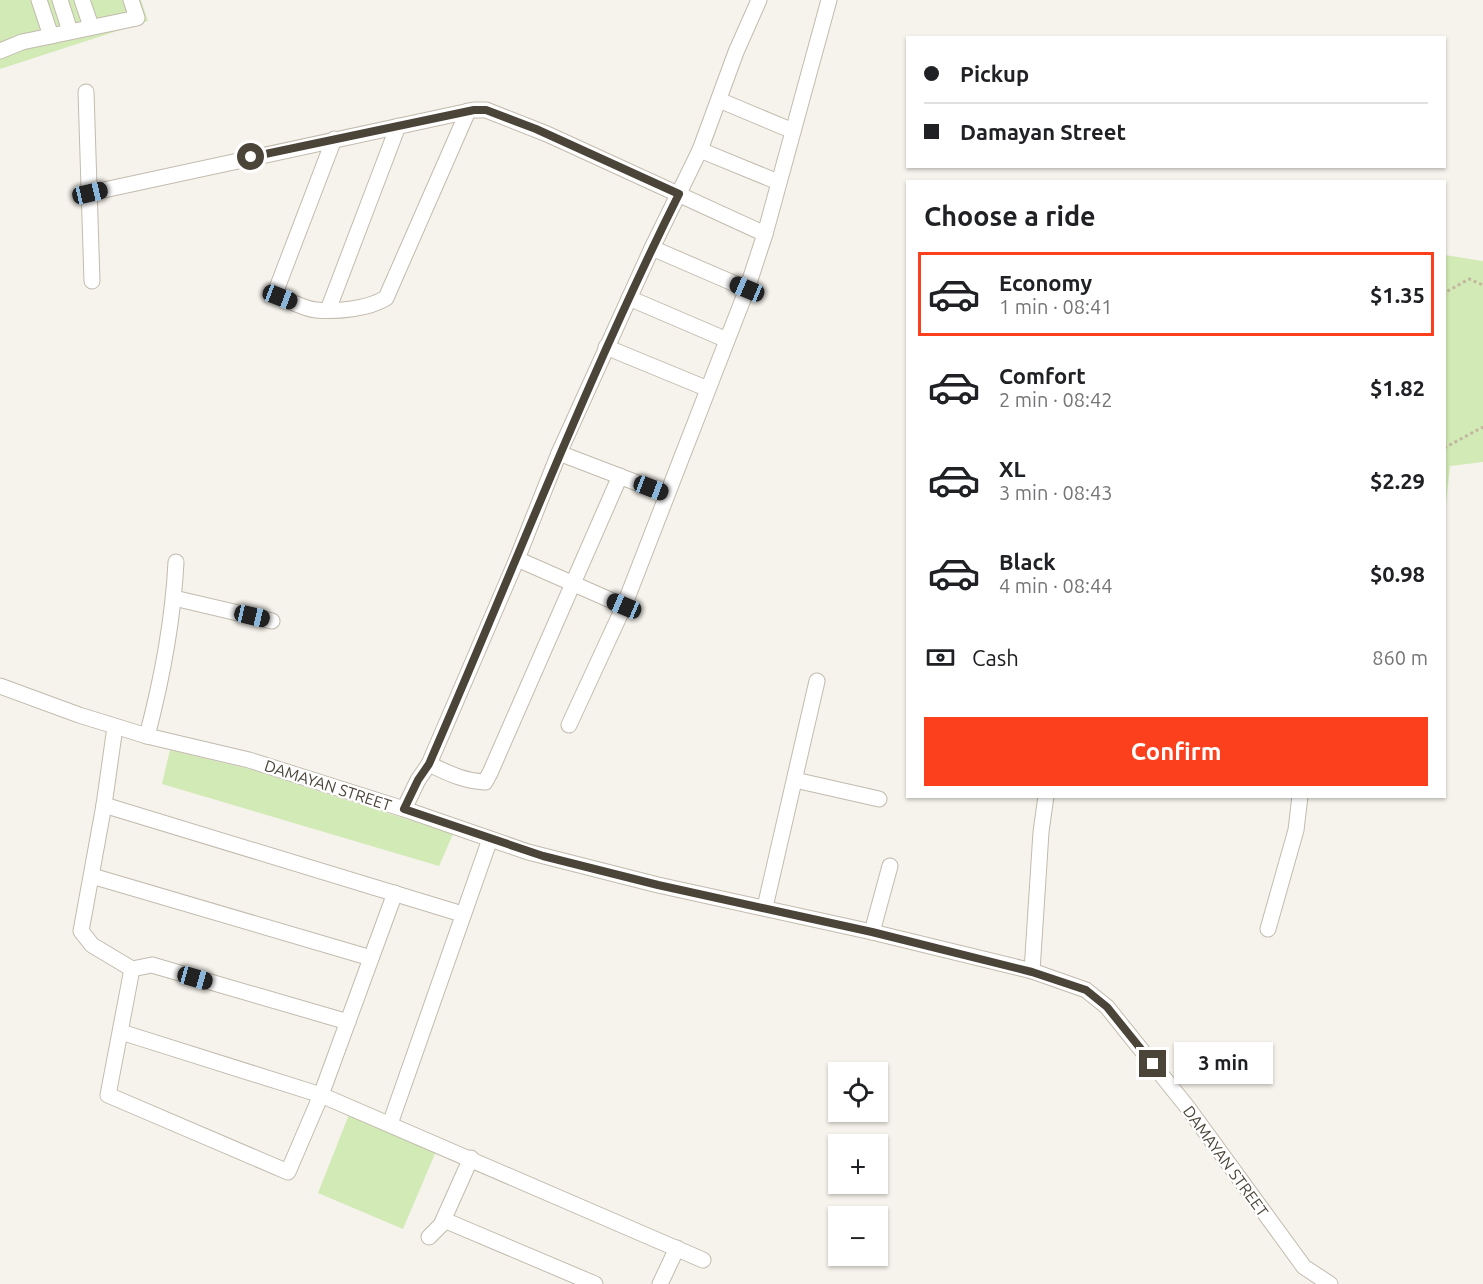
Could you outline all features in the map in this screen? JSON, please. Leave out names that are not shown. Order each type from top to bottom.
[{"type":"street","points":[[39,0],[51,36]]},
{"type":"street","points":[[60,0],[70,31]]},
{"type":"street","points":[[82,0],[91,26]]},
{"type":"street","points":[[0,51],[22,42],[137,18],[131,0]]},
{"type":"street","points":[[404,809],[418,780],[429,764],[517,559],[559,453],[606,347],[700,150],[736,52],[759,0]]},
{"type":"street","points":[[569,725],[624,606],[747,289],[765,234],[829,0]]},
{"type":"street","points":[[86,92],[92,281]]},
{"type":"street","points":[[719,100],[793,131]]},
{"type":"street","points":[[90,193],[334,139],[468,111],[486,110],[536,129],[765,234]]},
{"type":"street","points":[[334,139],[277,288],[280,297],[314,310],[378,303],[386,298],[468,111]]},
{"type":"street","points":[[328,310],[398,126]]},
{"type":"street","points":[[700,150],[778,182]]},
{"type":"street","points":[[652,248],[747,289]]},
{"type":"street","points":[[629,298],[727,340]]},
{"type":"street","points":[[606,347],[708,389]]},
{"type":"street","points":[[559,453],[666,494]]},
{"type":"street","points":[[429,764],[462,780],[485,782],[620,476]]},
{"type":"street","points":[[517,559],[624,606]]},
{"type":"street","points":[[147,736],[162,679],[174,598],[176,562]]},
{"type":"street","points":[[174,598],[272,621]]},
{"type":"street","points":[[765,907],[817,681]]},
{"type":"street","name":"DAMAYAN STREET","points":[[0,686],[115,727],[249,760],[404,809],[528,852],[658,885],[872,932],[1032,972],[1086,990],[1107,1007],[1188,1108],[1304,1267],[1330,1284]]},
{"type":"street","points":[[115,727],[104,805],[81,931],[92,945],[132,969],[152,965],[348,1022]]},
{"type":"street","points":[[795,780],[879,799]]},
{"type":"street","points":[[1032,972],[1041,832],[1046,798]]},
{"type":"street","points":[[1268,929],[1296,830],[1300,798]]},
{"type":"street","points":[[104,805],[462,914]]},
{"type":"street","points":[[390,1124],[490,839]]},
{"type":"street","points":[[872,932],[890,866]]},
{"type":"street","points":[[92,876],[371,958]]},
{"type":"street","points":[[132,969],[108,1095],[288,1172],[321,1095],[394,893]]},
{"type":"street","points":[[121,1032],[321,1095],[703,1260]]},
{"type":"street","points":[[429,1237],[444,1220],[471,1158]]},
{"type":"street","points":[[444,1220],[595,1284]]},
{"type":"street","points":[[660,1284],[677,1248]]},
{"type":"path","points":[[1446,292],[1469,279],[1483,285]]},
{"type":"path","points":[[1446,447],[1483,427]]},
{"type":"green space","points":[[0,0],[141,0],[148,21],[0,69]]},
{"type":"green space","points":[[1446,255],[1483,261],[1483,462],[1450,466],[1446,504]]},
{"type":"green space","points":[[170,750],[249,769],[453,834],[439,866],[162,784]]},
{"type":"green space","points":[[350,1112],[437,1149],[403,1229],[318,1193]]},
{"type":"route","points":[[251,157],[474,110],[486,110],[547,134],[679,194],[606,347],[559,453],[517,559],[429,764],[418,780],[404,809],[543,856],[658,885],[872,932],[1032,972],[1086,990],[1107,1007],[1153,1064]]}]
